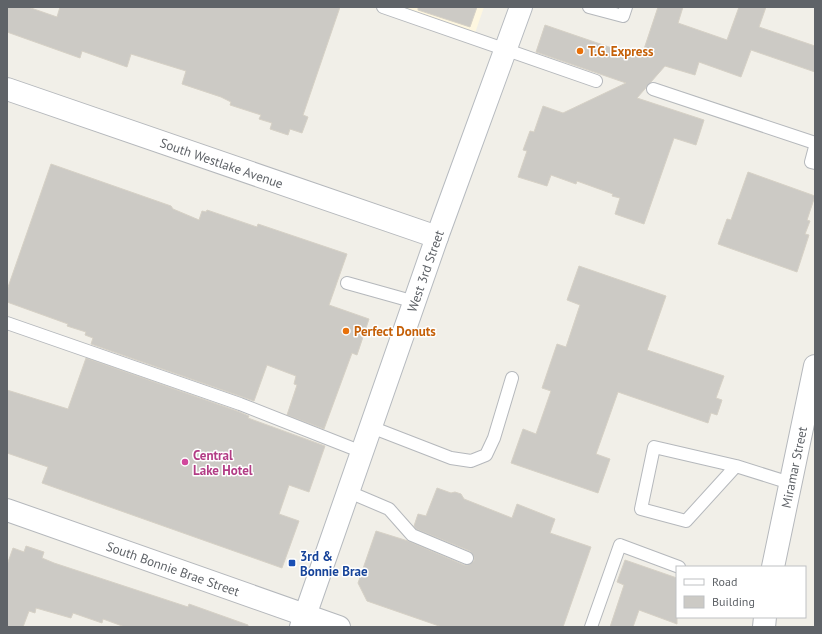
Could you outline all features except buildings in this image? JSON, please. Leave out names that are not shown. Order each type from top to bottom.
[{"type":"street","name":"West 3rd Street","points":[[303,621],[437,236],[521,7]]},
{"type":"street","name":"South Westlake Avenue","points":[[7,89],[437,236]]},
{"type":"street","name":"Miramar Street","points":[[773,566],[790,482],[806,453],[815,366]]},
{"type":"street","name":"South Bonnie Brae Street","points":[[7,510],[303,621],[339,627]]},
{"type":"lane","points":[[383,7],[596,81]]},
{"type":"lane","points":[[589,7],[623,16],[626,7]]},
{"type":"lane","points":[[652,89],[815,143]]},
{"type":"lane","points":[[815,146],[811,162],[815,164]]},
{"type":"lane","points":[[346,283],[415,302]]},
{"type":"lane","points":[[7,323],[240,404],[362,452]]},
{"type":"lane","points":[[371,428],[451,458],[471,461],[486,455],[494,438],[512,378]]},
{"type":"lane","points":[[736,466],[686,521],[640,509],[654,447],[736,466],[790,482]]},
{"type":"lane","points":[[348,492],[389,509],[412,535],[467,558]]},
{"type":"lane","points":[[591,627],[620,545],[676,566]]},
{"type":"shaded area","points":[[391,7],[484,7],[474,36]]},
{"type":"place","name":"T.G. Express","points":[[580,51]]},
{"type":"place","name":"Perfect Donuts","points":[[346,331]]},
{"type":"place","name":"Central Lake Hotel","points":[[185,462]]},
{"type":"place","name":"3rd & Bonnie Brae","points":[[292,563]]}]
